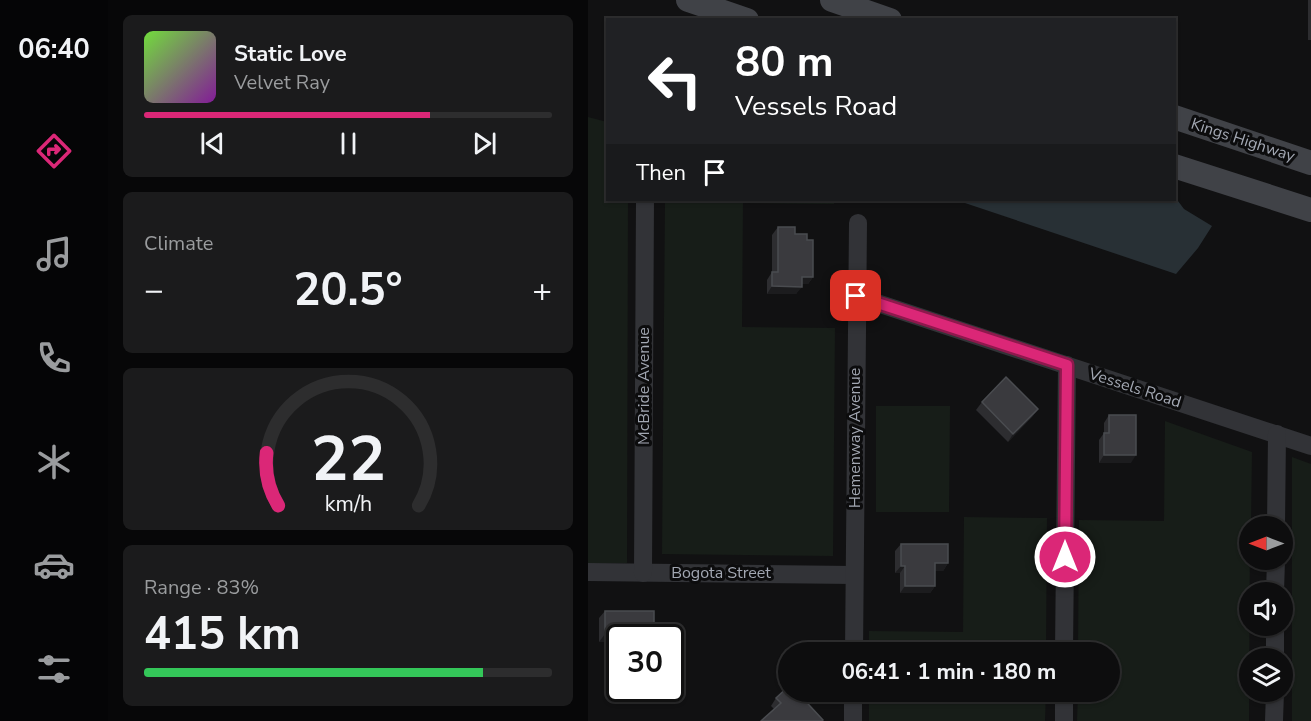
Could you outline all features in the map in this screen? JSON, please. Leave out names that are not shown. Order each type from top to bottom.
[{"type":"main road","points":[[688,0],[741,18]]},
{"type":"main road","points":[[832,0],[884,18]]},
{"type":"main road","name":"Kings Highway","points":[[1176,118],[1311,163]]},
{"type":"main road","points":[[1176,167],[1311,210]]},
{"type":"street","name":"McBride Avenue","points":[[643,573],[645,201]]},
{"type":"street","name":"Hemenway Avenue","points":[[854,642],[858,223]]},
{"type":"street","name":"Vessels Road","points":[[856,296],[1311,446]]},
{"type":"street","points":[[1064,642],[1067,365]]},
{"type":"street","points":[[1276,516],[1277,434]]},
{"type":"street","name":"Bogota Street","points":[[588,572],[854,575]]},
{"type":"street","points":[[853,702],[853,721]]},
{"type":"street","points":[[1064,702],[1064,721]]},
{"type":"street","points":[[1274,721],[1275,702]]},
{"type":"shaded area","points":[[588,117],[606,122],[606,201],[628,201],[627,563],[588,563]]},
{"type":"shaded area","points":[[1176,198],[1184,209],[1212,226],[1198,248],[1176,274],[959,201],[1176,201]]},
{"type":"shaded area","points":[[665,201],[834,201],[834,204],[743,203],[742,327],[835,328],[833,556],[662,554]]},
{"type":"shaded area","points":[[876,406],[950,406],[949,512],[876,512]]},
{"type":"shaded area","points":[[1165,421],[1252,452],[1251,516],[1239,516],[1239,570],[1250,570],[1250,582],[1239,582],[1239,636],[1249,636],[1249,648],[1239,648],[1239,702],[1249,702],[1249,721],[1077,721],[1078,702],[1120,702],[1120,642],[1078,642],[1079,520],[1164,521]]},
{"type":"shaded area","points":[[1292,457],[1311,464],[1311,721],[1292,721]]},
{"type":"shaded area","points":[[964,517],[1047,518],[1046,642],[869,642],[869,631],[963,632]]},
{"type":"shaded area","points":[[869,702],[1046,702],[1045,721],[869,721]]},
{"type":"building","points":[[778,227],[795,227],[795,234],[807,234],[807,240],[813,240],[813,277],[802,277],[802,287],[772,286],[772,272],[778,272]]},
{"type":"building","points":[[1006,377],[1038,409],[1013,434],[982,402]]},
{"type":"building","points":[[1109,415],[1136,415],[1136,455],[1104,455],[1104,433],[1109,433]]},
{"type":"building","points":[[901,544],[948,544],[948,563],[935,563],[935,586],[905,586],[905,566],[901,566]]},
{"type":"building","points":[[605,611],[654,611],[654,623],[668,623],[606,624],[605,634]]},
{"type":"building","points":[[806,702],[823,720],[761,721],[781,703]]},
{"type":"route","points":[[856,296],[1067,365],[1065,557]]}]
